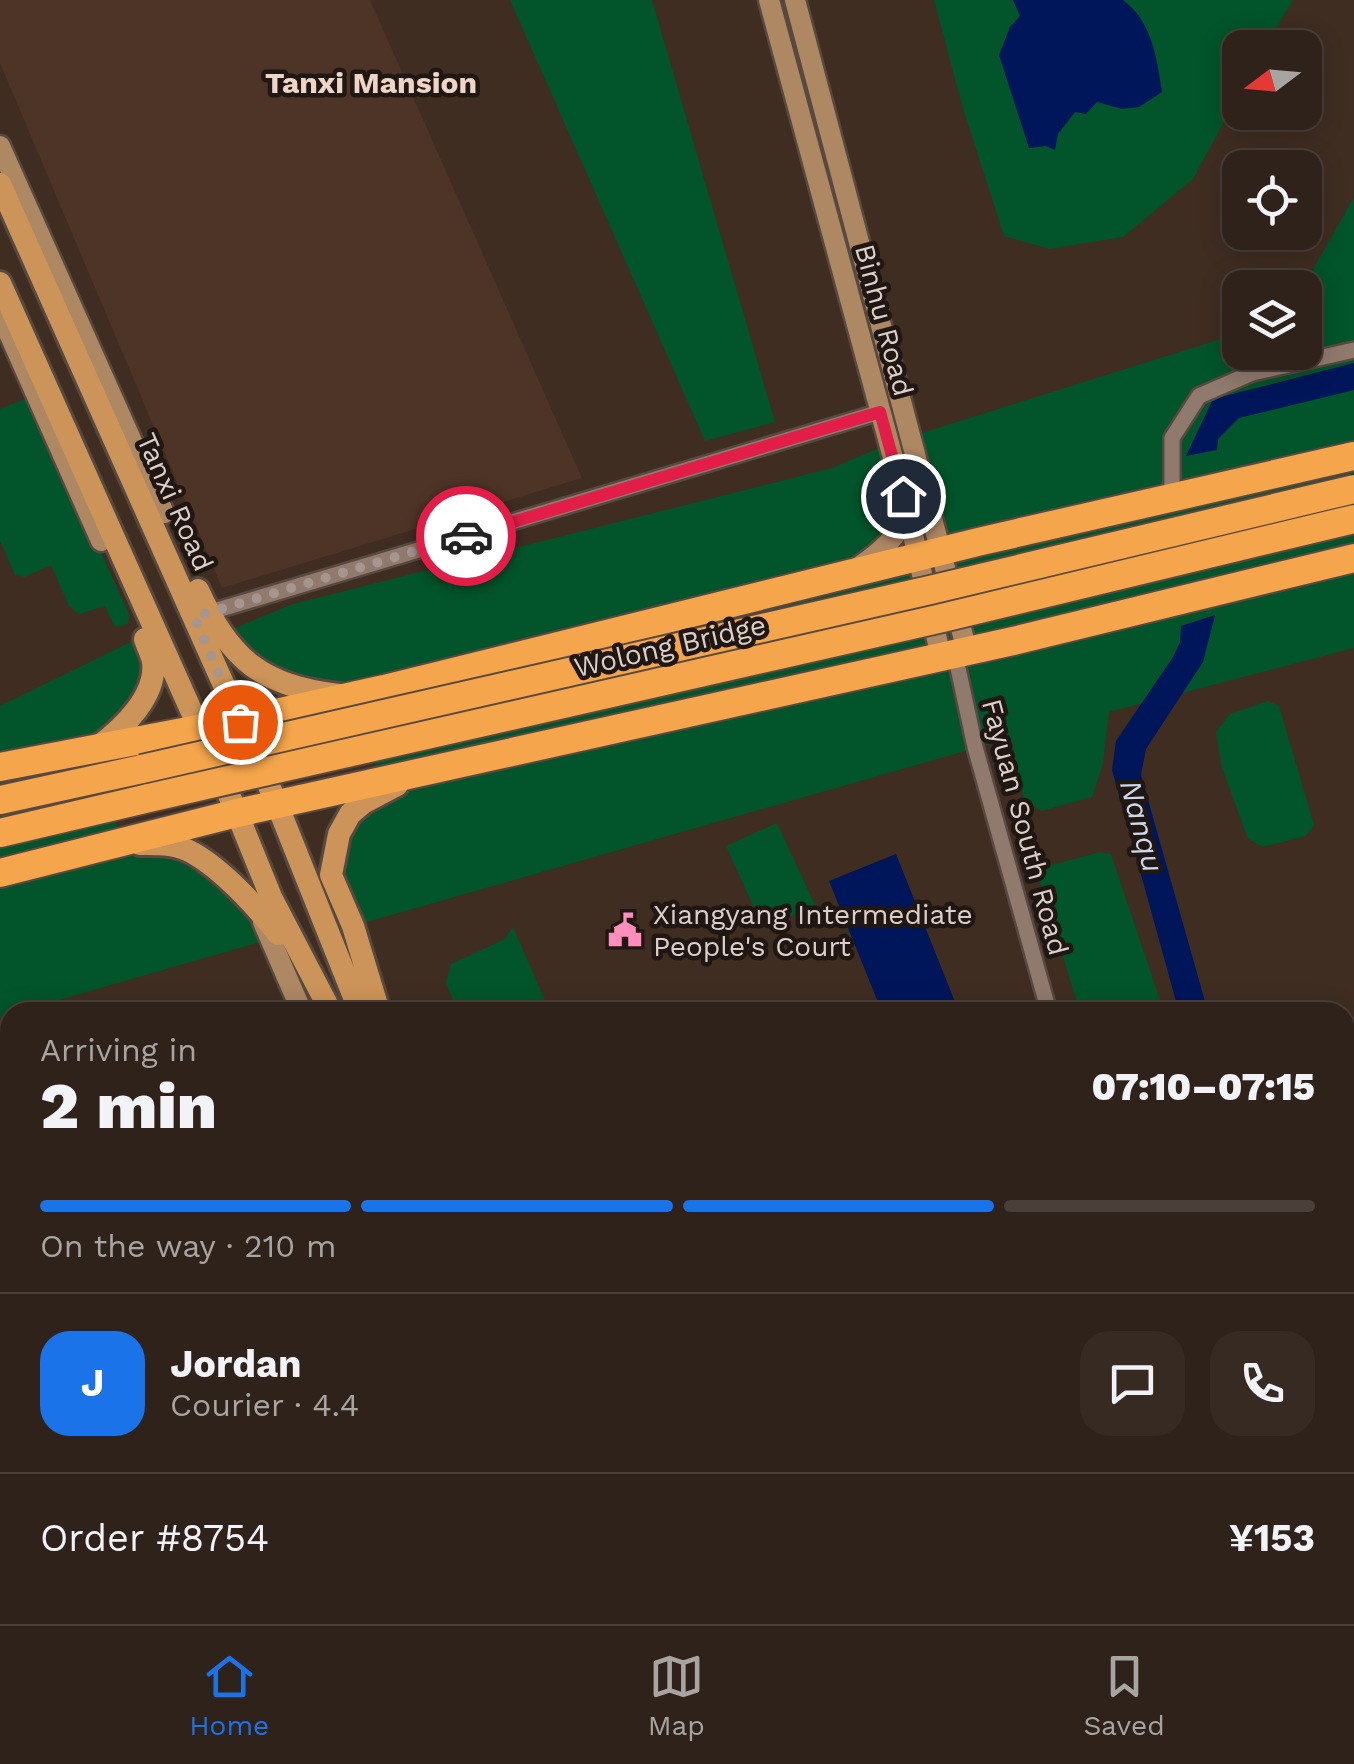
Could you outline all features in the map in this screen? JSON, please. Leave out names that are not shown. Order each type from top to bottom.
[{"type":"highway","points":[[0,767],[240,722],[1000,537],[1354,456]]},
{"type":"highway","name":"Wolong Bridge","points":[[0,800],[1354,489]]},
{"type":"highway","name":"Wolong Bridge","points":[[0,833],[938,619],[1354,519]]},
{"type":"highway","points":[[0,873],[237,813],[954,654],[1354,558]]},
{"type":"main road","name":"Tanxi Road","points":[[0,184],[135,486],[201,615],[240,722],[356,1002]]},
{"type":"main road","points":[[0,283],[237,813],[270,897],[325,1002]]},
{"type":"main road","points":[[135,486],[164,514],[201,615],[241,660],[268,678],[307,692],[350,696]]},
{"type":"main road","points":[[96,500],[102,541],[153,663],[150,685],[138,707],[120,731],[97,747]]},
{"type":"main road","points":[[376,1002],[353,926],[331,875],[339,834],[350,814],[364,802],[437,768]]},
{"type":"main road","points":[[122,844],[169,844],[193,852],[254,902],[323,1002]]},
{"type":"street","name":"Binhu Road","points":[[768,0],[908,513],[930,554]]},
{"type":"street","name":"Binhu Road","points":[[794,0],[930,511],[930,554],[954,654]]},
{"type":"street","points":[[0,146],[164,514]]},
{"type":"street","points":[[0,312],[102,541]]},
{"type":"street","points":[[1172,498],[1172,438],[1199,396],[1252,373],[1354,350]]},
{"type":"street","points":[[201,615],[880,412]]},
{"type":"street","points":[[930,511],[943,524],[961,533],[1000,537]]},
{"type":"street","points":[[850,574],[885,548],[908,513]]},
{"type":"street","name":"Fayuan South Road","points":[[954,654],[975,747],[1046,1002]]},
{"type":"street","points":[[254,902],[298,1002]]},
{"type":"shaded area","points":[[0,0],[370,0],[582,478],[222,588],[0,63]]},
{"type":"green space","points":[[510,0],[652,0],[775,422],[705,441]]},
{"type":"green space","points":[[934,0],[1293,0],[1275,30],[1222,30],[1222,125],[1193,179],[1123,237],[1049,249],[1004,236],[962,105]]},
{"type":"green space","points":[[1354,197],[1354,648],[1109,712],[1103,764],[1092,797],[1042,811],[1024,801],[1011,738],[353,926],[331,875],[339,834],[384,790],[351,696],[307,692],[220,634],[293,604],[832,468],[893,442],[1222,339],[1222,370],[1322,370],[1322,270],[1313,270]]},
{"type":"green space","points":[[25,399],[34,405],[129,614],[128,624],[115,627],[105,606],[79,614],[69,606],[51,565],[24,577],[15,575],[0,541],[0,409]]},
{"type":"green space","points":[[143,636],[150,685],[97,747],[121,843],[193,852],[271,939],[52,1002],[0,1002],[0,706]]},
{"type":"green space","points":[[1268,701],[1279,706],[1314,825],[1306,836],[1263,847],[1248,839],[1222,768],[1216,732],[1230,714]]},
{"type":"green space","points":[[777,823],[815,905],[763,928],[726,846]]},
{"type":"green space","points":[[1100,852],[1111,854],[1161,1002],[1077,1002],[1040,882],[1044,867]]},
{"type":"green space","points":[[513,927],[546,1002],[454,1002],[446,983],[451,964],[505,939]]},
{"type":"water","points":[[1013,0],[1123,0],[1147,30],[1162,92],[1139,107],[1122,109],[1097,102],[1086,114],[1075,112],[1058,134],[1055,150],[1046,146],[1029,148],[999,55],[1010,27],[1020,16]]},
{"type":"water","points":[[1354,363],[1354,390],[1239,418],[1218,439],[1217,450],[1186,456],[1213,399]]},
{"type":"water","name":"Nanqu","points":[[1215,615],[1203,662],[1146,749],[1141,775],[1205,1002],[1176,1002],[1112,770],[1116,741],[1173,657],[1180,642],[1181,626]]},
{"type":"water","points":[[896,854],[955,1002],[878,1002],[829,881]]},
{"type":"way so far","points":[[240,722],[194,617],[466,536]]},
{"type":"place","name":"Xiangyang Intermediate People's Court","points":[[625,930]]},
{"type":"district","name":"Tanxi Mansion","points":[[371,82]]},
{"type":"route","points":[[466,536],[880,412],[903,496]]}]
